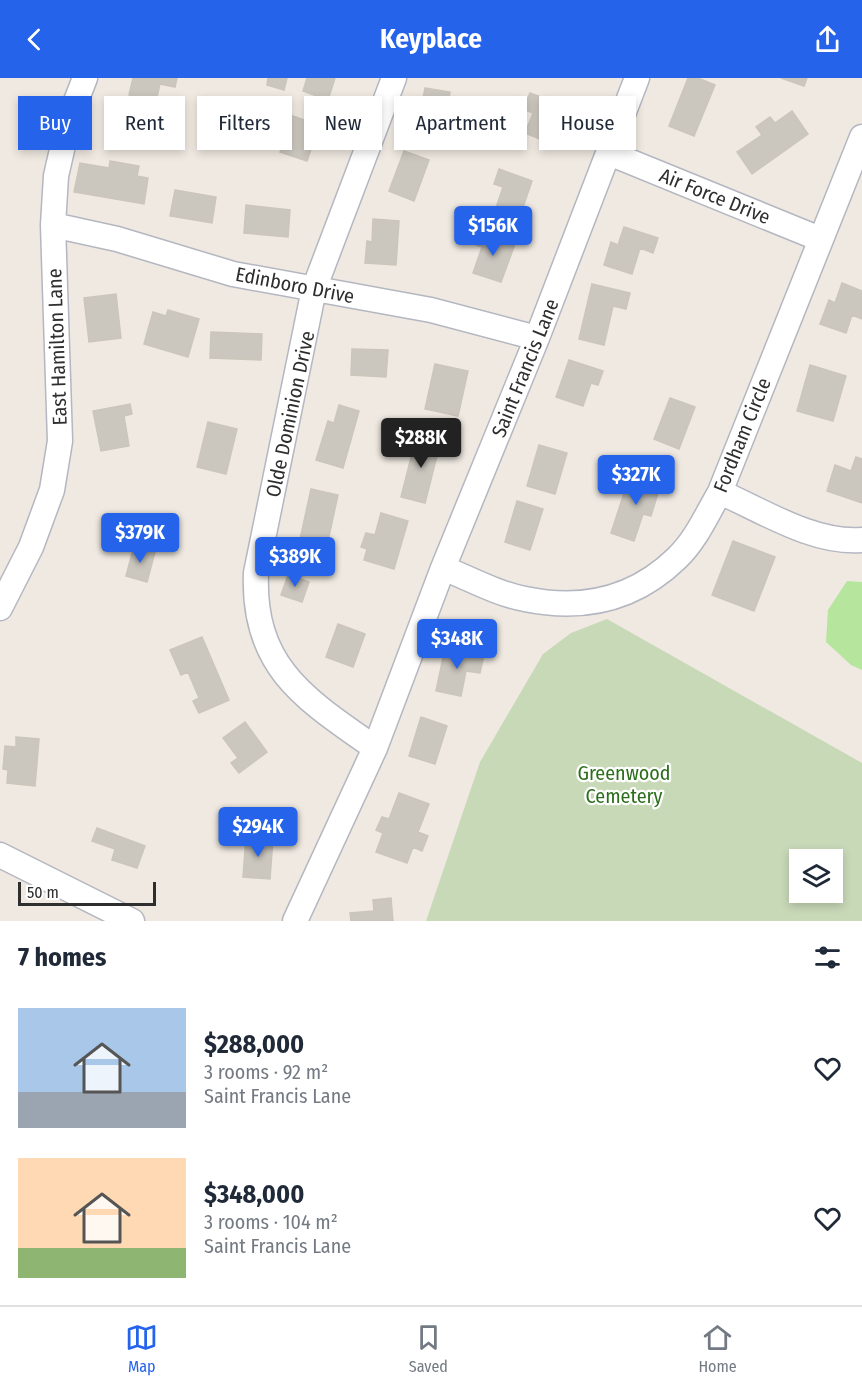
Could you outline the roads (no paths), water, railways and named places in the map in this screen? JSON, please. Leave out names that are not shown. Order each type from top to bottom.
[{"type":"street","name":"East Hamilton Lane","points":[[0,608],[31,547],[52,490],[60,441],[53,225],[56,176],[69,119],[85,78]]},
{"type":"street","name":"Olde Dominion Drive","points":[[375,748],[322,711],[291,683],[269,650],[259,627],[255,601],[256,573],[309,326],[314,289],[394,78]]},
{"type":"street","name":"Saint Francis Lane","points":[[295,921],[375,748],[443,568],[537,338],[637,78]]},
{"type":"street","name":"Fordham Circle","points":[[443,568],[522,599],[564,604],[598,603],[631,591],[678,557],[698,532],[720,492],[862,137]]},
{"type":"street","name":"Air Force Drive","points":[[609,153],[820,239]]},
{"type":"street","name":"Edinboro Drive","points":[[53,225],[117,239],[233,274],[431,310],[537,338]]},
{"type":"street","points":[[720,492],[814,534],[846,542],[862,540]]},
{"type":"street","points":[[0,855],[132,921]]},
{"type":"park label","name":"Greenwood Cemetery","points":[[624,784]]}]
